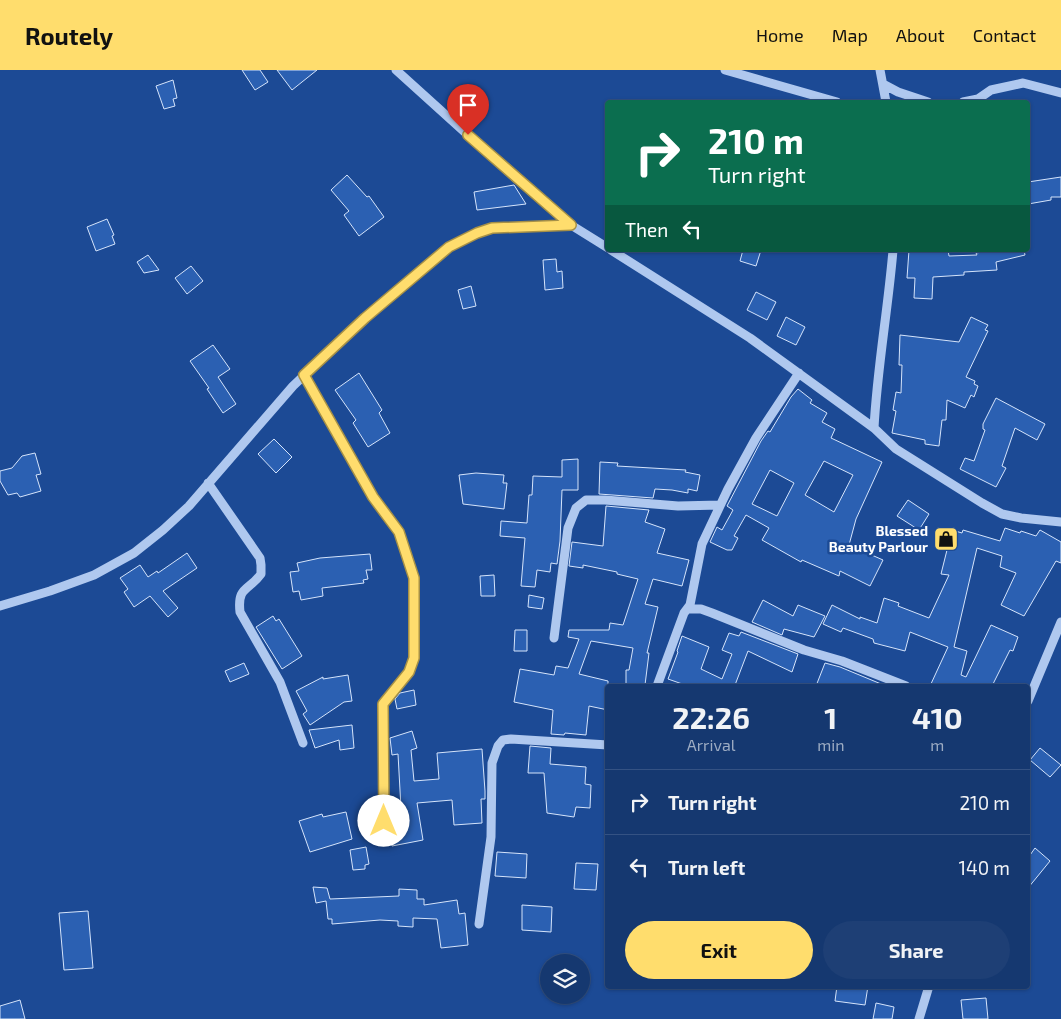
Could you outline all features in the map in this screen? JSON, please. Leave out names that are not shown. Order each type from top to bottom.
[{"type":"street","points":[[396,70],[511,174],[571,225],[605,246]]},
{"type":"street","points":[[725,70],[830,100]]},
{"type":"street","points":[[880,70],[886,100]]},
{"type":"street","points":[[970,100],[991,90],[1023,83],[1061,94]]},
{"type":"street","points":[[882,84],[922,100]]},
{"type":"street","points":[[0,606],[94,575],[134,553],[164,530],[208,483],[292,386],[365,318],[449,247],[492,228],[571,225]]},
{"type":"street","points":[[614,252],[750,338],[874,428],[896,449],[1002,514],[1034,520],[1061,522]]},
{"type":"street","points":[[874,428],[876,386],[889,300],[893,252]]},
{"type":"street","points":[[658,684],[684,613],[690,605],[702,544],[720,505],[756,438],[799,374]]},
{"type":"street","points":[[304,375],[373,497],[399,532],[414,578],[414,658],[409,672],[383,704],[384,841]]},
{"type":"street","points":[[208,483],[260,558],[261,574],[241,594],[239,601],[240,612],[261,652],[280,682],[303,743]]},
{"type":"street","points":[[554,638],[568,528],[576,508],[586,500],[678,506],[720,505]]},
{"type":"street","points":[[688,609],[700,609],[712,613],[804,650],[901,684]]},
{"type":"street","points":[[1030,696],[1061,622]]},
{"type":"street","points":[[479,924],[491,837],[492,763],[498,746],[503,740],[511,739],[605,745]]},
{"type":"street","points":[[920,1019],[928,989]]},
{"type":"building","points":[[242,70],[260,70],[268,82],[255,90]]},
{"type":"building","points":[[277,70],[317,70],[292,90]]},
{"type":"building","points":[[173,80],[177,98],[173,99],[175,106],[164,109],[156,86]]},
{"type":"building","points":[[347,175],[367,197],[369,196],[384,217],[359,236],[344,215],[349,211],[331,190]]},
{"type":"building","points":[[1061,177],[1061,197],[1051,197],[1051,200],[1030,204],[1030,182]]},
{"type":"building","points":[[514,185],[526,204],[477,210],[474,192]]},
{"type":"building","points":[[107,219],[114,235],[112,236],[115,244],[96,251],[87,227]]},
{"type":"building","points":[[742,252],[760,252],[756,266],[740,261]]},
{"type":"building","points":[[909,252],[948,252],[949,256],[977,255],[976,253],[983,252],[1024,252],[1025,255],[996,262],[997,270],[964,272],[964,275],[933,277],[932,299],[914,298],[915,278],[907,278]]},
{"type":"building","points":[[148,255],[159,270],[144,273],[137,262]]},
{"type":"building","points":[[556,259],[557,272],[562,271],[563,288],[545,290],[543,260]]},
{"type":"building","points":[[191,266],[203,281],[187,294],[175,278]]},
{"type":"building","points":[[471,286],[476,306],[463,309],[458,290]]},
{"type":"building","points":[[756,292],[776,302],[767,320],[747,310]]},
{"type":"building","points":[[786,317],[805,327],[796,345],[777,336]]},
{"type":"building","points":[[971,317],[988,325],[985,330],[988,331],[966,377],[975,381],[974,384],[978,386],[974,397],[971,395],[965,408],[947,400],[946,420],[942,420],[939,446],[925,444],[925,440],[892,433],[896,411],[893,410],[896,392],[901,393],[902,365],[899,365],[900,335],[959,342]]},
{"type":"building","points":[[213,345],[230,369],[218,377],[236,404],[223,413],[207,389],[209,388],[190,361]]},
{"type":"building","points":[[359,373],[382,410],[379,413],[390,433],[368,447],[353,423],[356,420],[335,390]]},
{"type":"building","points":[[798,389],[812,400],[810,403],[827,413],[822,422],[835,429],[831,438],[882,462],[856,519],[849,545],[883,560],[870,586],[840,571],[839,576],[802,560],[801,562],[762,540],[769,528],[746,515],[734,536],[738,538],[732,550],[727,550],[710,542],[717,527],[722,530],[733,510],[727,506],[761,441],[768,431],[770,432],[791,397]],"holes":[[[824,461],[853,475],[834,512],[805,495]],[[770,470],[794,483],[777,516],[752,504]]]},
{"type":"building","points":[[996,398],[1045,424],[1037,440],[1015,428],[1002,466],[1006,468],[996,487],[960,469],[965,458],[974,461],[985,430],[983,429],[983,424]]},
{"type":"building","points":[[274,439],[292,457],[276,473],[258,454]]},
{"type":"building","points":[[35,453],[41,474],[36,475],[41,491],[20,497],[17,493],[8,495],[0,481],[0,471],[12,468],[22,456]]},
{"type":"building","points":[[578,459],[578,490],[562,490],[557,564],[551,563],[550,572],[537,570],[535,587],[521,586],[525,538],[500,536],[501,521],[527,523],[529,495],[532,495],[533,476],[562,477],[562,460]]},
{"type":"building","points":[[600,462],[618,463],[617,466],[686,470],[685,472],[700,475],[697,491],[688,489],[688,493],[655,489],[653,498],[599,494]]},
{"type":"building","points":[[476,473],[504,475],[503,483],[507,483],[504,509],[463,504],[459,475]]},
{"type":"building","points":[[908,500],[929,514],[919,530],[897,516]]},
{"type":"building","points":[[606,506],[649,510],[645,522],[665,529],[657,553],[689,560],[682,586],[653,579],[645,604],[658,607],[647,653],[649,653],[645,684],[626,684],[626,670],[629,670],[633,648],[591,641],[579,674],[608,681],[608,684],[605,684],[605,709],[589,706],[586,735],[551,734],[553,710],[514,702],[520,669],[554,675],[556,666],[568,668],[579,639],[568,637],[569,630],[609,630],[610,623],[623,625],[638,579],[617,574],[617,572],[583,565],[583,568],[569,566],[572,542],[603,546]]},
{"type":"building","points":[[1005,528],[1036,536],[1040,530],[1061,542],[1061,563],[1056,561],[1024,616],[1001,605],[1016,573],[1000,567],[1002,556],[977,548],[954,647],[967,651],[961,675],[966,677],[991,625],[1018,637],[1013,651],[1010,650],[993,684],[931,684],[948,647],[910,632],[905,651],[874,643],[873,639],[843,628],[841,632],[823,624],[832,605],[860,619],[860,617],[877,623],[884,598],[899,603],[898,606],[929,618],[949,575],[941,574],[952,530],[962,533],[963,530],[1000,541]]},
{"type":"building","points":[[187,553],[197,568],[163,591],[178,608],[168,617],[150,596],[134,607],[124,592],[128,589],[120,578],[140,565],[148,577],[157,571],[158,573]]},
{"type":"building","points":[[370,554],[372,570],[366,570],[368,579],[363,580],[364,583],[322,588],[323,596],[301,600],[299,591],[293,592],[290,572],[299,571],[297,563],[320,558]]},
{"type":"building","points":[[494,575],[495,596],[481,596],[480,576]]},
{"type":"building","points":[[529,595],[544,598],[542,609],[528,607]]},
{"type":"building","points":[[763,600],[793,616],[798,605],[825,616],[814,637],[784,629],[782,635],[752,622]]},
{"type":"building","points":[[273,616],[276,621],[279,619],[302,656],[282,669],[256,627]]},
{"type":"building","points":[[515,630],[527,630],[527,651],[514,651]]},
{"type":"building","points":[[741,632],[798,654],[792,672],[748,651],[735,684],[682,684],[668,679],[682,636],[709,647],[701,669],[722,679],[732,654],[722,650],[729,633],[739,636]]},
{"type":"building","points":[[244,663],[249,674],[230,682],[225,671]]},
{"type":"building","points":[[825,663],[840,667],[881,684],[817,684]]},
{"type":"building","points":[[348,675],[352,701],[344,702],[310,725],[303,714],[307,711],[296,691],[323,677],[323,679]]},
{"type":"building","points":[[414,690],[416,705],[397,709],[395,699],[400,693]]},
{"type":"building","points":[[352,725],[354,748],[340,750],[339,740],[315,748],[309,730]]},
{"type":"building","points":[[412,731],[417,748],[411,750],[414,781],[439,779],[437,753],[482,749],[485,799],[481,799],[482,823],[454,825],[452,800],[417,803],[423,840],[392,846],[390,829],[402,826],[398,754],[392,755],[390,738]]},
{"type":"building","points":[[530,746],[551,748],[550,764],[586,767],[585,784],[591,785],[590,808],[576,807],[574,817],[547,813],[544,773],[528,773]]},
{"type":"building","points":[[1040,748],[1061,765],[1050,777],[1030,760]]},
{"type":"building","points":[[346,812],[352,839],[310,852],[299,821],[322,814],[323,817]]},
{"type":"building","points":[[366,847],[369,864],[365,865],[365,869],[353,870],[350,850]]},
{"type":"building","points":[[1035,848],[1050,861],[1030,886],[1030,855]]},
{"type":"building","points":[[497,852],[527,854],[526,878],[495,876]]},
{"type":"building","points":[[576,863],[598,864],[596,890],[574,889]]},
{"type":"building","points":[[313,887],[327,888],[330,899],[399,896],[399,889],[417,890],[417,899],[424,899],[424,905],[457,900],[459,914],[465,913],[468,945],[441,948],[437,919],[413,918],[413,927],[398,926],[398,921],[380,920],[332,924],[332,919],[328,919],[326,901],[316,903]]},
{"type":"building","points":[[522,905],[552,907],[551,932],[522,930]]},
{"type":"building","points":[[88,911],[93,968],[64,970],[59,913]]},
{"type":"building","points":[[837,989],[868,989],[865,1005],[835,1001]]},
{"type":"building","points":[[986,998],[988,1019],[963,1019],[961,1000]]},
{"type":"building","points":[[20,1000],[25,1019],[0,1019],[0,1006]]},
{"type":"building","points":[[876,1003],[894,1007],[892,1019],[873,1019]]},
{"type":"place","name":"Blessed Beauty Parlour","points":[[946,539]]},
{"type":"route","points":[[384,821],[383,704],[409,672],[414,658],[414,578],[399,532],[373,497],[304,375],[365,318],[449,247],[492,228],[571,225],[468,135]]}]
